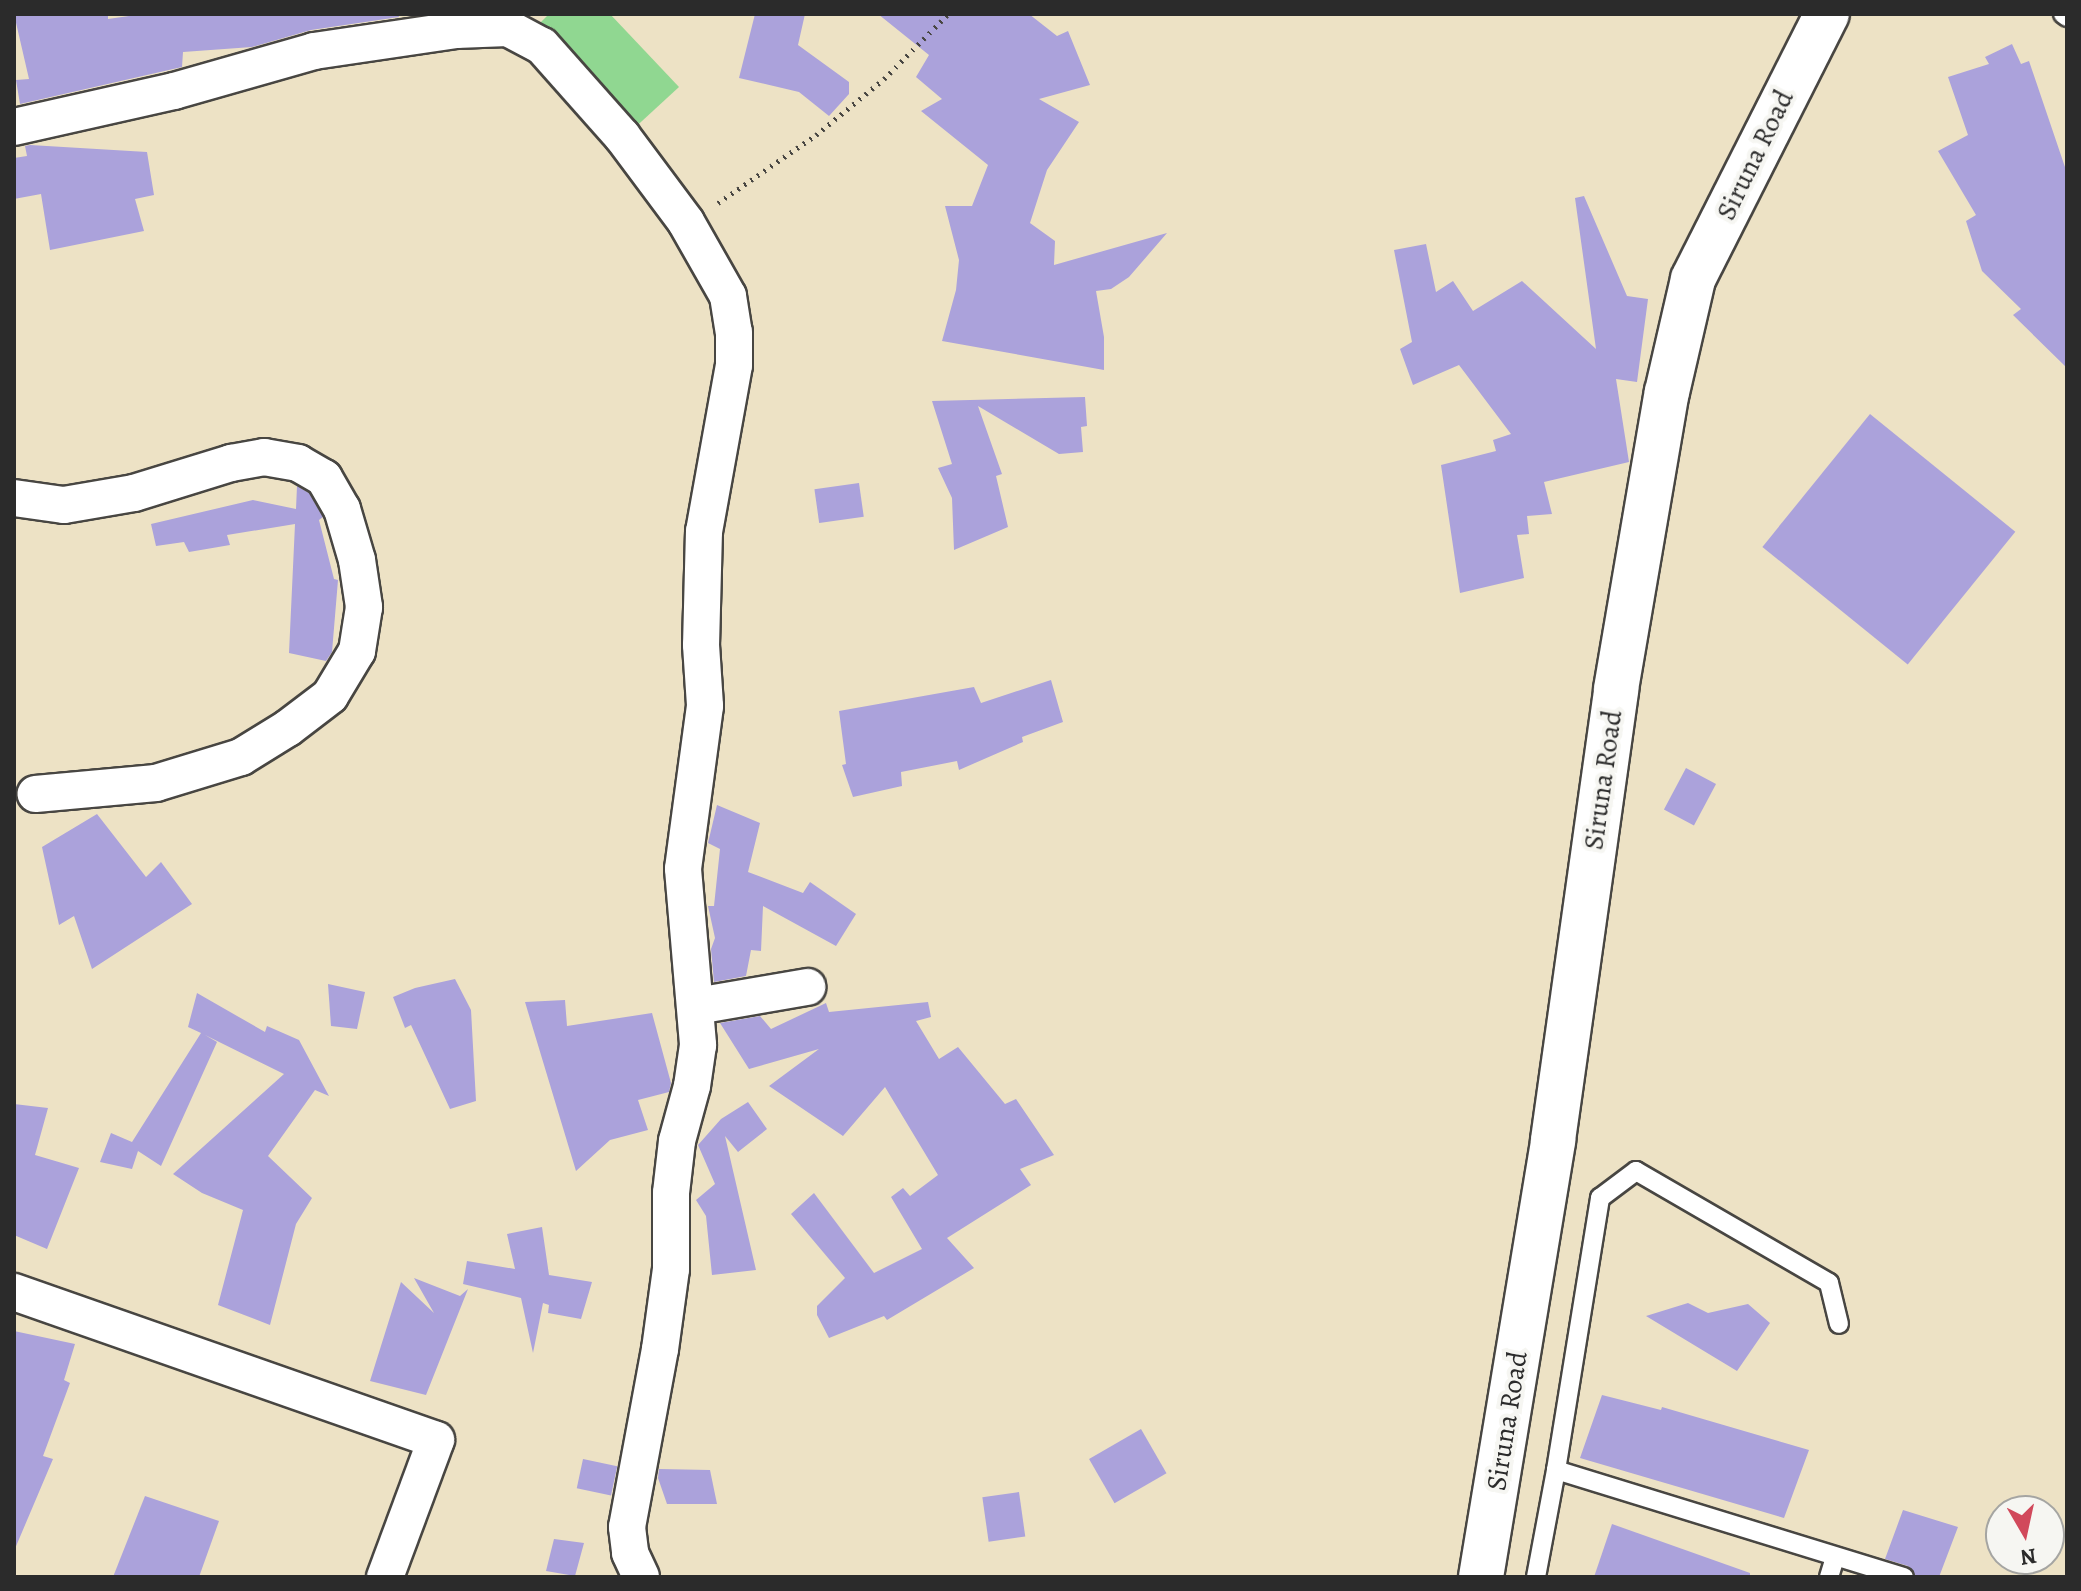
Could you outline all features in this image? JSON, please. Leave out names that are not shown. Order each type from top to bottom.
[{"type":"street","name":"Siruna Road","points":[[1481,1577],[1553,1140],[1616,689],[1667,392],[1693,279],[1827,14]]},
{"type":"street","points":[[14,127],[174,91],[314,51],[456,30],[508,28],[542,46],[622,136],[686,222],[723,284],[734,332],[734,365],[704,531],[701,645],[705,706],[701,759],[683,869],[698,1045],[692,1086],[677,1141],[671,1193],[671,1269],[660,1349],[627,1527],[630,1553],[641,1577]]},
{"type":"street","points":[[14,498],[64,505],[134,493],[231,463],[264,457],[298,463],[324,478],[342,509],[357,560],[364,607],[357,651],[330,696],[288,728],[241,757],[156,783],[35,794]]},
{"type":"street","points":[[697,1006],[807,987]]},
{"type":"street","points":[[14,1292],[436,1440],[385,1577]]},
{"type":"lane","points":[[1536,1577],[1600,1198],[1636,1171],[1829,1283],[1839,1324]]},
{"type":"lane","points":[[1556,1470],[1904,1577]]},
{"type":"lane","points":[[1829,1577],[1835,1557]]},
{"type":"path","points":[[686,222],[735,193],[816,135],[884,79],[948,14]]},
{"type":"green space","points":[[549,14],[610,14],[679,87],[629,133],[533,30]]},
{"type":"building","points":[[14,14],[108,14],[108,19],[143,14],[398,14],[399,17],[311,30],[252,47],[183,52],[182,67],[20,104],[16,80],[29,79]]},
{"type":"building","points":[[755,14],[805,14],[798,45],[849,82],[849,94],[829,116],[799,92],[739,78]]},
{"type":"building","points":[[878,14],[1029,14],[1057,36],[1068,31],[1090,85],[1039,99],[1079,122],[1047,170],[1030,223],[1055,241],[1054,265],[1167,233],[1129,277],[1111,289],[1096,291],[1104,337],[1104,370],[942,341],[956,290],[959,260],[945,206],[972,206],[988,165],[921,111],[942,99],[916,77],[929,55]]},
{"type":"building","points":[[2012,44],[2021,64],[2029,61],[2067,173],[2067,368],[2013,315],[2021,309],[1982,271],[1966,221],[1976,215],[1938,151],[1968,135],[1948,77],[1989,64],[1985,57]]},
{"type":"building","points":[[25,146],[147,152],[154,195],[135,199],[144,231],[50,250],[41,194],[14,199],[14,158],[27,156]]},
{"type":"building","points":[[1584,196],[1627,296],[1648,299],[1637,382],[1616,379],[1629,462],[1544,482],[1552,514],[1527,516],[1529,534],[1517,535],[1524,578],[1460,593],[1441,465],[1496,451],[1493,440],[1511,434],[1459,365],[1413,385],[1400,349],[1412,342],[1394,250],[1426,244],[1436,292],[1453,281],[1473,311],[1522,281],[1596,349],[1575,198]]},
{"type":"building","points":[[1085,397],[1087,426],[1081,427],[1083,452],[1059,454],[978,406],[1002,474],[996,476],[1008,527],[954,550],[952,498],[938,468],[952,464],[932,401]]},
{"type":"building","points":[[1870,414],[2015,532],[1908,665],[1762,547]]},
{"type":"building","points":[[859,483],[864,517],[819,523],[814,489]]},
{"type":"building","points":[[297,486],[309,493],[323,517],[319,520],[334,579],[338,580],[332,652],[326,661],[289,653],[295,524],[227,535],[230,545],[189,552],[184,542],[156,546],[151,524],[253,500],[296,509]]},
{"type":"building","points":[[1051,680],[1063,722],[1022,737],[1023,742],[959,770],[957,761],[901,772],[902,786],[853,797],[842,765],[846,764],[839,711],[974,687],[981,703]]},
{"type":"building","points":[[1686,768],[1716,784],[1694,825],[1664,809]]},
{"type":"building","points":[[717,805],[760,823],[748,872],[803,893],[810,882],[856,914],[836,946],[763,906],[761,951],[751,950],[746,976],[714,982],[711,949],[715,938],[708,906],[714,906],[720,849],[708,843]]},
{"type":"building","points":[[97,814],[146,877],[161,862],[192,904],[92,969],[74,916],[59,925],[42,847]]},
{"type":"building","points":[[455,979],[471,1010],[476,1101],[450,1109],[411,1025],[405,1028],[393,997],[415,988]]},
{"type":"building","points":[[328,984],[365,992],[357,1029],[331,1026]]},
{"type":"building","points":[[197,993],[265,1032],[267,1026],[299,1040],[329,1096],[315,1090],[268,1156],[312,1198],[296,1224],[270,1325],[218,1305],[243,1210],[202,1193],[173,1174],[284,1074],[205,1035],[217,1042],[161,1166],[138,1151],[132,1169],[100,1162],[111,1133],[132,1142],[201,1033],[188,1027]]},
{"type":"building","points":[[565,1000],[567,1026],[652,1013],[671,1083],[669,1092],[638,1100],[648,1130],[610,1140],[576,1171],[525,1002]]},
{"type":"building","points":[[928,1002],[931,1017],[916,1021],[939,1059],[958,1047],[1005,1104],[1016,1099],[1054,1155],[1020,1169],[1031,1185],[947,1238],[974,1268],[887,1320],[884,1316],[829,1338],[817,1315],[817,1306],[845,1278],[791,1214],[814,1193],[874,1273],[922,1249],[891,1197],[903,1188],[910,1196],[938,1175],[885,1087],[843,1136],[769,1086],[819,1049],[749,1069],[720,1023],[760,1016],[771,1029],[826,1003],[829,1012]]},
{"type":"building","points":[[748,1102],[767,1129],[738,1152],[725,1136],[756,1270],[712,1275],[706,1216],[696,1200],[715,1184],[698,1145],[721,1119]]},
{"type":"building","points":[[14,1104],[48,1108],[35,1155],[79,1168],[47,1249],[14,1235]]},
{"type":"building","points":[[542,1227],[549,1275],[592,1282],[581,1319],[548,1313],[549,1305],[543,1303],[533,1353],[521,1298],[463,1284],[467,1261],[515,1269],[507,1234]]},
{"type":"building","points":[[414,1278],[460,1296],[468,1289],[426,1395],[370,1381],[401,1282],[434,1313]]},
{"type":"building","points":[[1688,1303],[1708,1313],[1748,1304],[1770,1323],[1737,1371],[1646,1316]]},
{"type":"building","points":[[14,1331],[75,1344],[64,1380],[70,1383],[43,1456],[53,1459],[14,1551]]},
{"type":"building","points":[[1602,1395],[1661,1410],[1662,1407],[1809,1450],[1784,1518],[1580,1458]]},
{"type":"building","points":[[1141,1429],[1166,1473],[1115,1503],[1089,1459]]},
{"type":"building","points":[[583,1459],[617,1466],[611,1496],[577,1488]]},
{"type":"building","points":[[659,1469],[710,1470],[717,1504],[667,1504],[658,1478]]},
{"type":"building","points":[[1019,1492],[1025,1537],[989,1542],[982,1497]]},
{"type":"building","points":[[145,1496],[219,1521],[199,1577],[113,1577]]},
{"type":"building","points":[[1903,1510],[1958,1527],[1939,1577],[1916,1577],[1908,1566],[1885,1559]]},
{"type":"building","points":[[1612,1524],[1750,1573],[1750,1577],[1594,1577]]},
{"type":"building","points":[[554,1539],[584,1543],[575,1576],[546,1571]]}]
